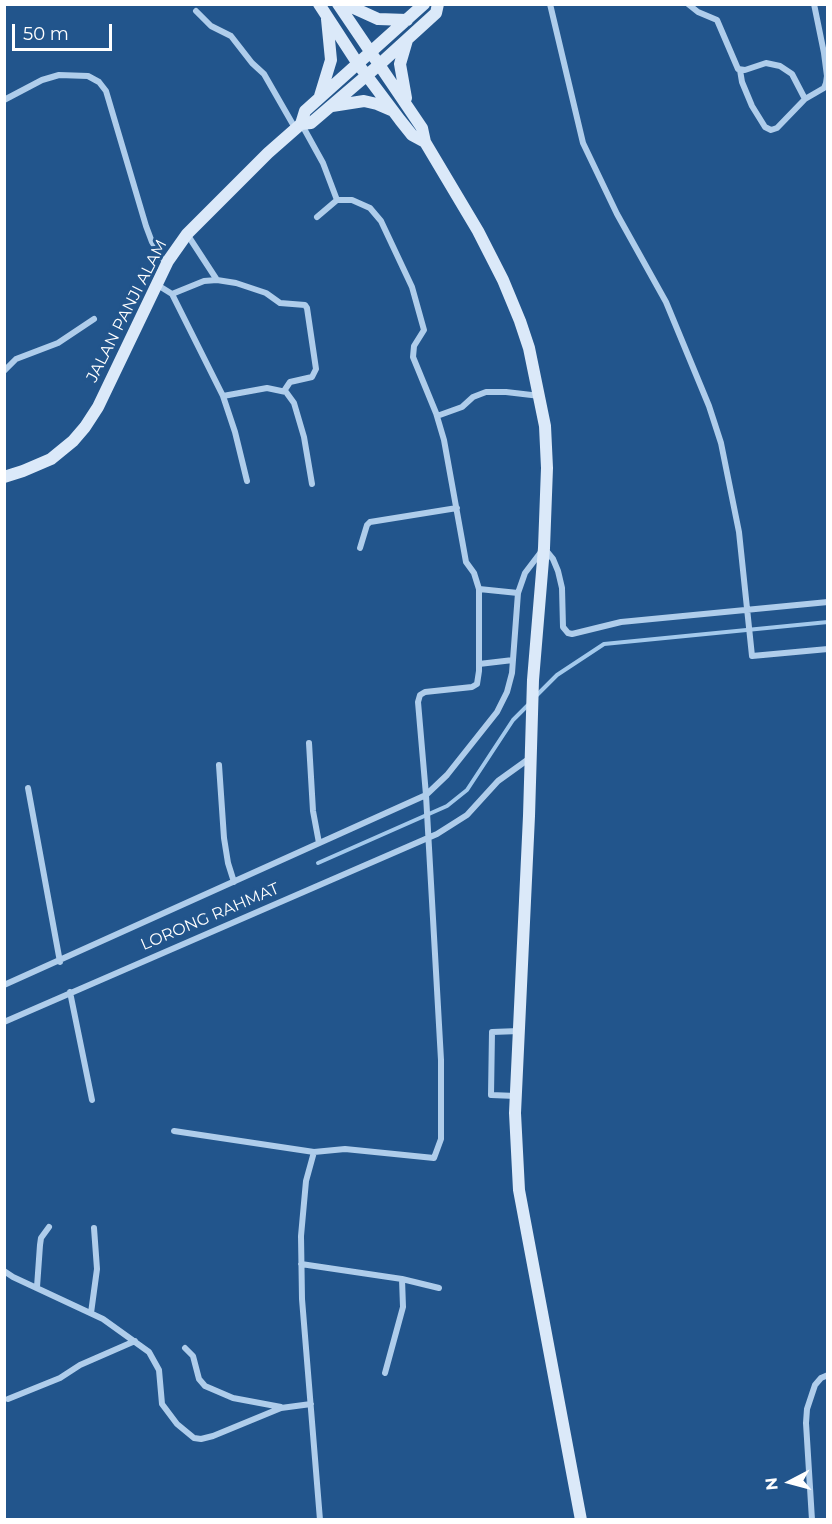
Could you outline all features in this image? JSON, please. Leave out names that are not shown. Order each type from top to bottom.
[{"type":"street","points":[[319,4],[358,64],[394,112],[412,135],[425,142]]},
{"type":"street","points":[[338,4],[422,128],[425,142],[478,231],[503,280],[526,339],[540,396],[546,446],[544,549],[531,719],[515,1124],[519,1190],[581,1520]]},
{"type":"street","points":[[345,4],[378,19],[407,20]]},
{"type":"street","name":"JALAN PANJI ALAM","points":[[4,477],[51,459],[69,446],[98,407],[166,264],[187,234],[298,126],[305,111],[424,4]]},
{"type":"street","name":"JALAN PANJI ALAM","points":[[298,126],[311,123],[380,64],[436,13],[438,4]]},
{"type":"street","points":[[550,4],[583,143],[617,214],[666,302],[709,406],[721,442],[739,532],[752,656],[828,650]]},
{"type":"street","points":[[688,4],[717,20],[740,70],[742,82],[752,106],[765,127],[771,130],[777,128],[806,99],[824,88],[827,76],[814,4]]},
{"type":"street","points":[[196,11],[211,26],[231,36],[252,63],[264,74],[323,163],[337,200]]},
{"type":"street","points":[[318,99],[331,60],[326,16]]},
{"type":"street","points":[[408,38],[400,64],[408,106]]},
{"type":"street","points":[[740,70],[766,63],[780,66],[792,74],[806,99]]},
{"type":"street","points":[[4,100],[42,80],[59,75],[88,76],[99,82],[106,91],[146,226],[152,242],[166,264]]},
{"type":"street","points":[[330,106],[364,101],[394,112]]},
{"type":"street","points":[[174,1131],[314,1152],[345,1149],[434,1158],[441,1139],[441,1060],[427,797],[419,697],[425,692],[472,687],[477,684],[479,589],[477,579],[466,562],[444,440],[437,416],[413,357],[414,346],[424,330],[406,273],[376,213],[362,203],[344,199],[337,200],[317,217]]},
{"type":"street","points":[[187,234],[217,280]]},
{"type":"street","points":[[171,294],[204,281],[217,280],[236,283],[266,293],[280,303],[306,306],[316,369],[312,377],[290,382],[284,392]]},
{"type":"street","points":[[156,284],[171,294],[224,396],[247,481]]},
{"type":"street","points":[[4,371],[16,359],[58,343],[94,318]]},
{"type":"street","points":[[224,396],[267,388],[284,392],[294,403],[304,437],[312,484]]},
{"type":"street","points":[[437,416],[462,407],[473,397],[486,392],[540,396]]},
{"type":"street","points":[[360,548],[370,522],[456,508]]},
{"type":"street","points":[[544,549],[553,559],[558,571],[562,588],[563,627],[568,633],[581,633],[603,625],[621,622],[747,608],[828,602]]},
{"type":"street","points":[[4,985],[60,962],[319,843],[427,797],[497,712],[510,682],[518,593],[525,573],[544,549]]},
{"type":"street","points":[[479,589],[518,593]]},
{"type":"street","points":[[479,664],[513,660]]},
{"type":"street","points":[[309,743],[313,811],[319,843]]},
{"type":"street","name":"LORONG RAHMAT","points":[[4,1023],[70,992],[443,831],[467,815],[498,781],[530,758]]},
{"type":"street","points":[[219,765],[224,838],[234,882]]},
{"type":"street","points":[[28,788],[60,962]]},
{"type":"street","points":[[70,992],[92,1100]]},
{"type":"street","points":[[516,1096],[491,1095],[492,1032],[519,1030]]},
{"type":"street","points":[[314,1152],[304,1192],[301,1264],[320,1520]]},
{"type":"street","points":[[37,1287],[40,1245],[49,1227]]},
{"type":"street","points":[[91,1313],[97,1269],[94,1228]]},
{"type":"street","points":[[301,1264],[402,1279],[439,1288]]},
{"type":"street","points":[[4,1271],[104,1319],[149,1352],[159,1370],[160,1399],[166,1411],[194,1438],[213,1436],[281,1408],[311,1404]]},
{"type":"street","points":[[385,1373],[403,1307],[402,1279]]},
{"type":"street","points":[[8,1399],[60,1378],[92,1359],[135,1341]]},
{"type":"street","points":[[185,1348],[193,1356],[199,1379],[205,1386],[233,1398],[281,1408]]},
{"type":"street","points":[[812,1520],[807,1409],[815,1385],[821,1378],[828,1375]]},
{"type":"waterway","points":[[535,697],[557,675],[604,644],[828,622]]},
{"type":"waterway","points":[[318,863],[447,806],[467,790],[513,720],[528,705]]}]
